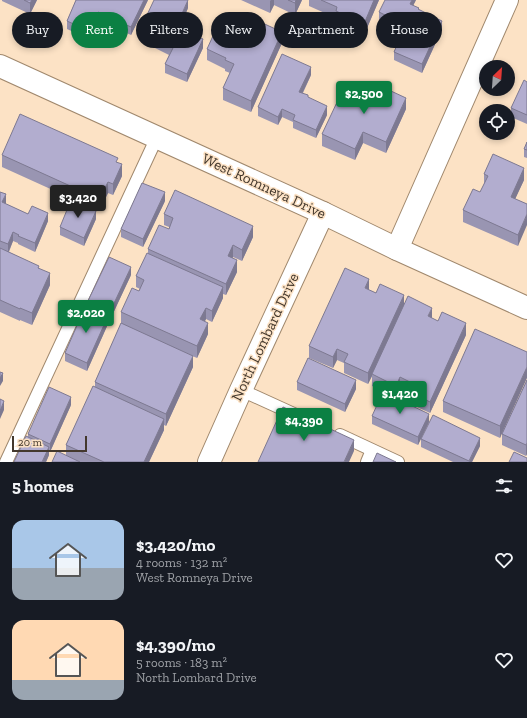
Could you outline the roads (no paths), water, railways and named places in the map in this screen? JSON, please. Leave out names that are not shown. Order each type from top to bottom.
[{"type":"street","points":[[397,249],[507,0]]},
{"type":"street","name":"West Romneya Drive","points":[[0,66],[323,213],[397,249],[527,308]]},
{"type":"street","name":"North Lombard Drive","points":[[209,462],[323,213]]},
{"type":"lane","points":[[6,462],[157,137]]},
{"type":"lane","points":[[241,390],[303,418]]},
{"type":"lane","points":[[331,431],[398,462]]},
{"type":"lane","points":[[367,462],[372,450]]}]
